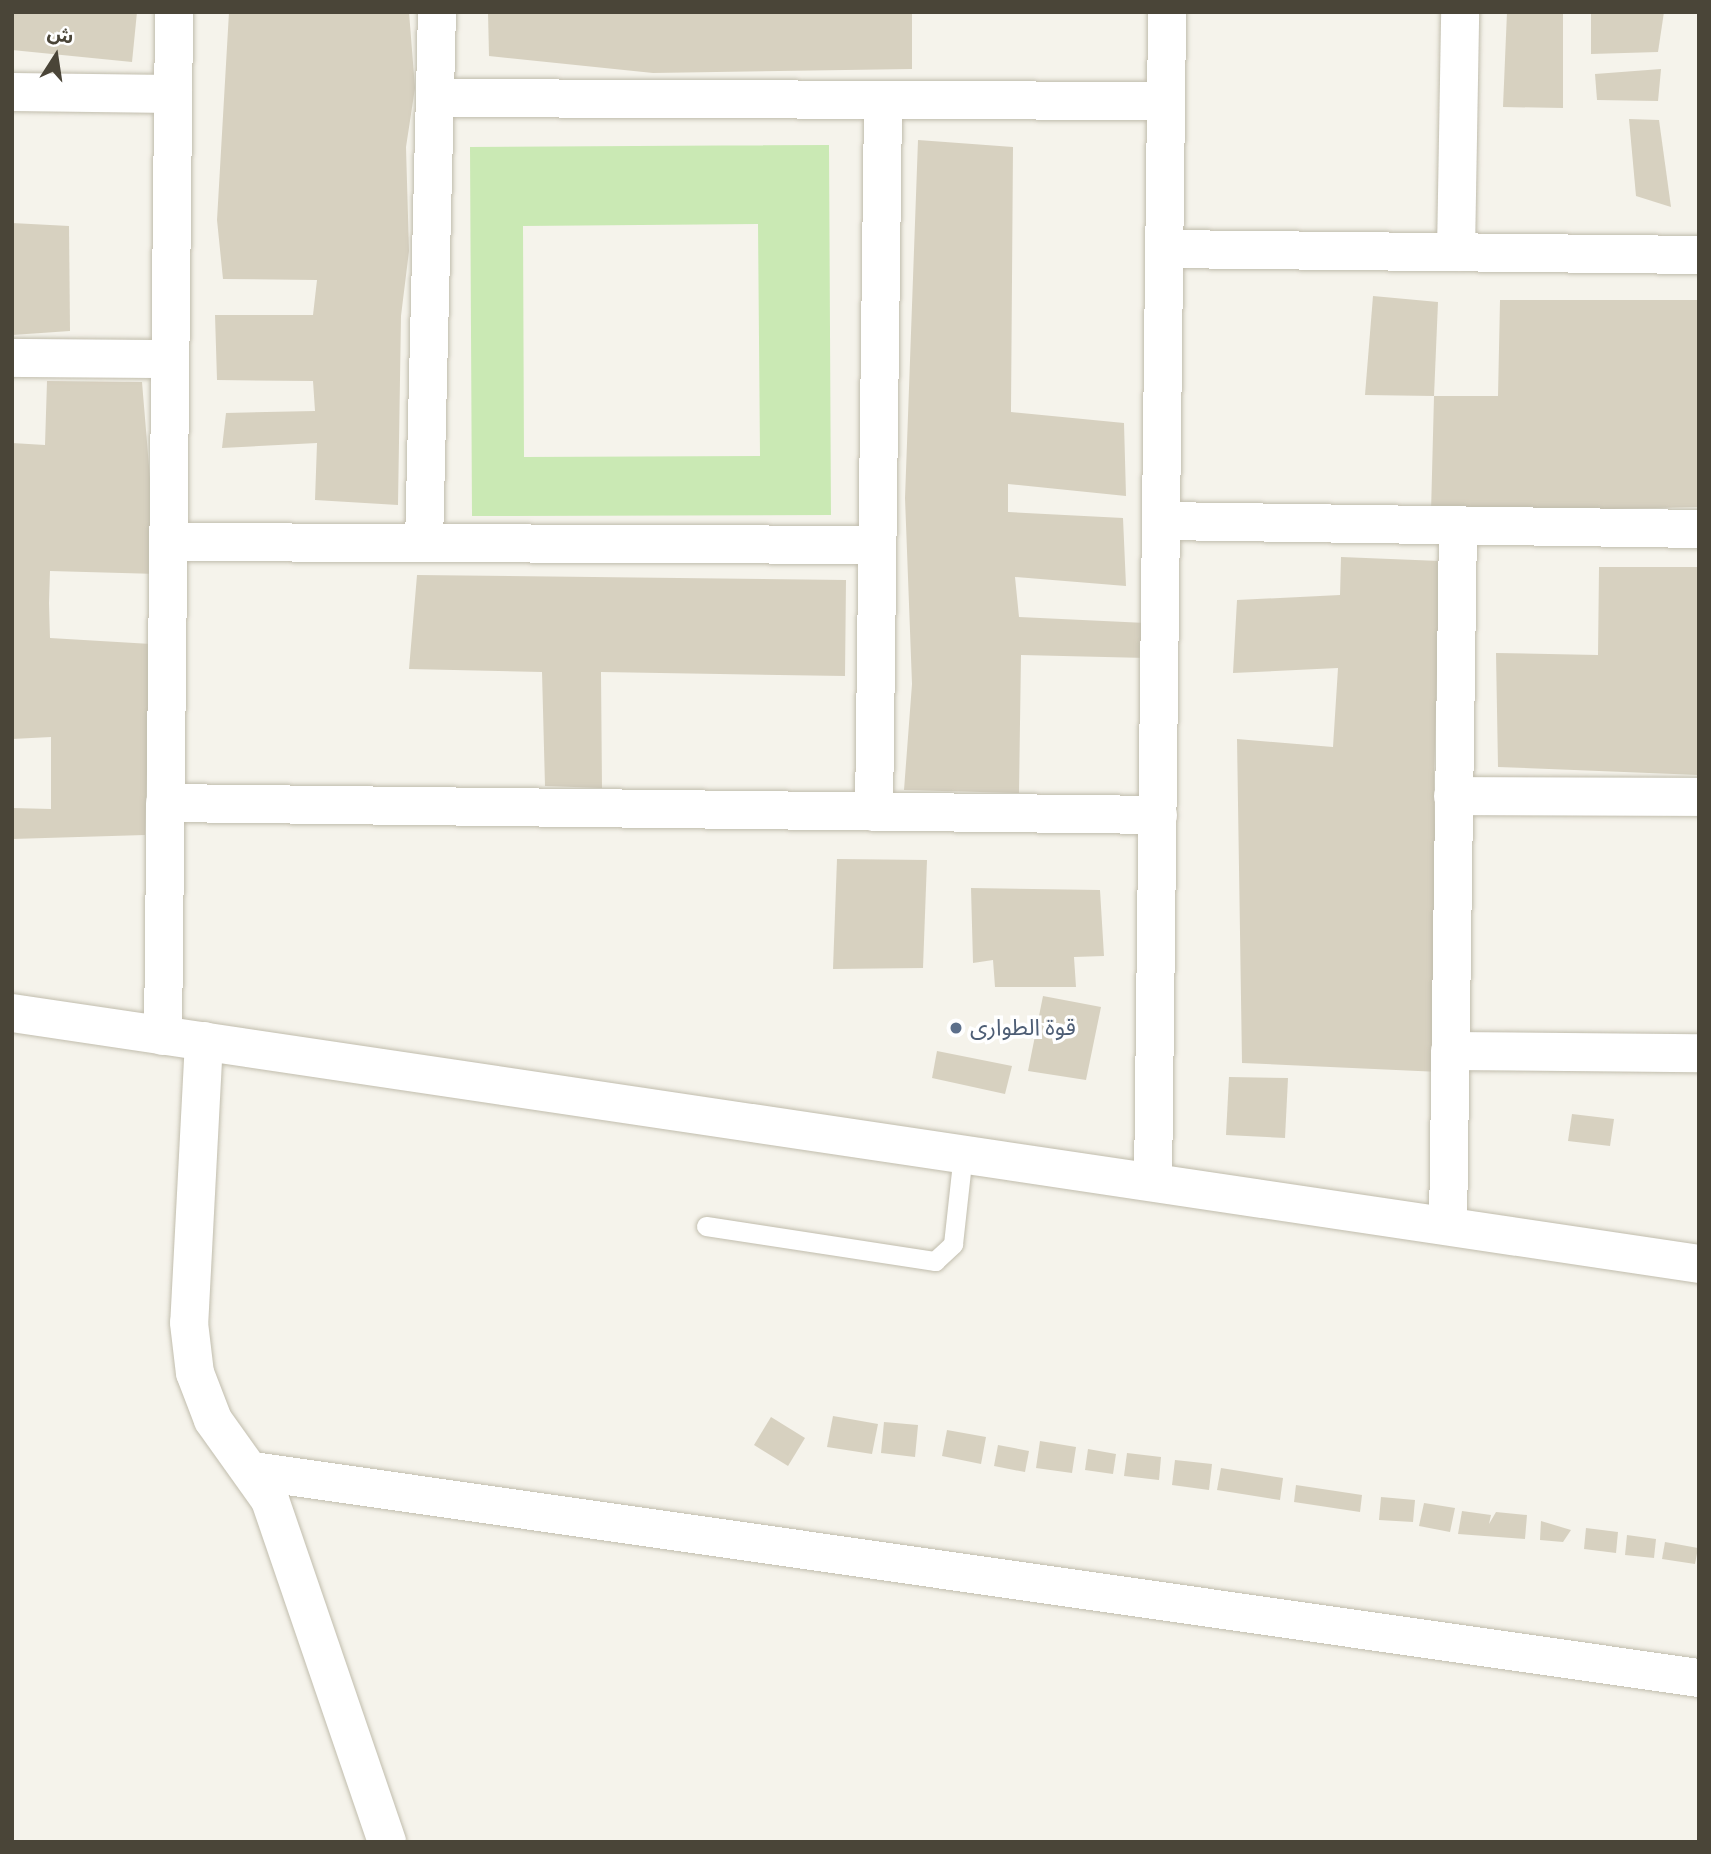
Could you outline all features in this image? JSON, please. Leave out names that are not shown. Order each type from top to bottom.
[{"type":"street","points":[[163,1035],[174,12]]},
{"type":"street","points":[[425,543],[437,12]]},
{"type":"street","points":[[1153,1182],[1167,12]]},
{"type":"street","points":[[1456,252],[1460,12]]},
{"type":"street","points":[[12,92],[173,94]]},
{"type":"street","points":[[436,98],[883,103],[1166,101]]},
{"type":"street","points":[[874,812],[883,103]]},
{"type":"street","points":[[1164,249],[1699,255]]},
{"type":"street","points":[[12,358],[170,359]]},
{"type":"street","points":[[1162,521],[1699,529]]},
{"type":"street","points":[[1448,1226],[1458,525]]},
{"type":"street","points":[[169,542],[877,545]]},
{"type":"street","points":[[1453,796],[1699,797]]},
{"type":"street","points":[[165,803],[1158,815]]},
{"type":"street","points":[[12,1013],[1699,1264]]},
{"type":"street","points":[[204,1041],[190,1348],[213,1420],[253,1471],[270,1500],[387,1842]]},
{"type":"street","points":[[1450,1051],[1699,1053]]},
{"type":"street","points":[[253,1471],[1699,1678]]},
{"type":"lane","points":[[706,1226],[935,1261],[953,1244],[963,1154]]},
{"type":"green space","points":[[829,145],[831,515],[472,516],[470,147]],"holes":[[[758,224],[760,456],[524,457],[523,226]]]},
{"type":"building","points":[[12,12],[137,12],[132,62],[12,50]]},
{"type":"building","points":[[229,12],[409,12],[415,88],[406,147],[409,251],[401,316],[398,505],[315,500],[317,443],[222,448],[226,413],[315,411],[313,381],[217,380],[215,315],[313,315],[317,280],[223,279],[217,220]]},
{"type":"building","points":[[488,12],[912,12],[912,69],[653,73],[489,56]]},
{"type":"building","points":[[1507,12],[1563,12],[1563,108],[1503,107]]},
{"type":"building","points":[[1591,12],[1664,12],[1658,52],[1591,54]]},
{"type":"building","points":[[1661,69],[1658,101],[1597,100],[1595,74]]},
{"type":"building","points":[[1629,119],[1659,120],[1671,207],[1636,196]]},
{"type":"building","points":[[918,140],[1013,147],[1011,412],[1124,423],[1126,496],[1008,484],[1008,512],[1123,518],[1126,586],[1015,577],[1019,617],[1146,623],[1147,658],[1021,655],[1019,793],[904,790],[912,684],[905,498]]},
{"type":"building","points":[[12,223],[69,226],[70,331],[12,335]]},
{"type":"building","points":[[1373,296],[1438,302],[1434,396],[1365,395]]},
{"type":"building","points":[[1500,300],[1699,300],[1699,507],[1431,513],[1434,396],[1498,396]]},
{"type":"building","points":[[47,381],[142,382],[158,574],[50,571],[49,603],[50,638],[151,644],[145,835],[12,839],[12,808],[51,809],[51,737],[12,739],[12,443],[45,445]]},
{"type":"building","points":[[1341,557],[1440,561],[1434,781],[1440,1072],[1242,1063],[1237,739],[1333,747],[1338,668],[1233,673],[1237,600],[1340,595]]},
{"type":"building","points":[[1599,567],[1699,567],[1699,775],[1498,767],[1496,653],[1598,655]]},
{"type":"building","points":[[417,575],[846,580],[845,676],[601,672],[602,788],[545,786],[542,672],[409,669]]},
{"type":"building","points":[[837,859],[927,860],[923,968],[833,969]]},
{"type":"building","points":[[971,888],[1100,890],[1104,956],[1074,957],[1076,987],[995,987],[993,960],[973,963]]},
{"type":"building","points":[[1043,996],[1101,1007],[1086,1080],[1028,1071]]},
{"type":"building","points":[[937,1051],[1012,1066],[1005,1094],[932,1078]]},
{"type":"building","points":[[1229,1077],[1288,1078],[1285,1138],[1226,1135]]},
{"type":"building","points":[[1572,1114],[1614,1119],[1610,1146],[1568,1141]]},
{"type":"building","points":[[833,1416],[878,1424],[872,1454],[827,1447]]},
{"type":"building","points":[[771,1417],[805,1438],[788,1466],[754,1445]]},
{"type":"building","points":[[884,1422],[918,1425],[915,1457],[881,1453]]},
{"type":"building","points":[[947,1430],[986,1437],[981,1464],[942,1456]]},
{"type":"building","points":[[1040,1441],[1076,1447],[1072,1473],[1036,1468]]},
{"type":"building","points":[[998,1445],[1029,1451],[1025,1472],[994,1466]]},
{"type":"building","points":[[1088,1449],[1116,1454],[1113,1474],[1085,1470]]},
{"type":"building","points":[[1127,1453],[1161,1457],[1159,1480],[1124,1476]]},
{"type":"building","points":[[1175,1460],[1212,1464],[1209,1490],[1172,1485]]},
{"type":"building","points":[[1221,1468],[1283,1478],[1280,1500],[1217,1490]]},
{"type":"building","points":[[1296,1485],[1362,1495],[1360,1512],[1294,1502]]},
{"type":"building","points":[[1381,1497],[1415,1500],[1413,1522],[1379,1520]]},
{"type":"building","points":[[1424,1503],[1455,1508],[1450,1532],[1419,1526]]},
{"type":"building","points":[[1462,1511],[1491,1515],[1489,1524],[1496,1512],[1527,1515],[1525,1539],[1458,1534]]},
{"type":"building","points":[[1541,1521],[1571,1530],[1563,1542],[1540,1540]]},
{"type":"building","points":[[1586,1528],[1618,1532],[1616,1553],[1584,1549]]},
{"type":"building","points":[[1627,1535],[1656,1539],[1654,1558],[1625,1555]]},
{"type":"building","points":[[1665,1542],[1698,1548],[1695,1564],[1662,1559]]},
{"type":"place","name":"قوة الطواری","points":[[956,1028]]}]
